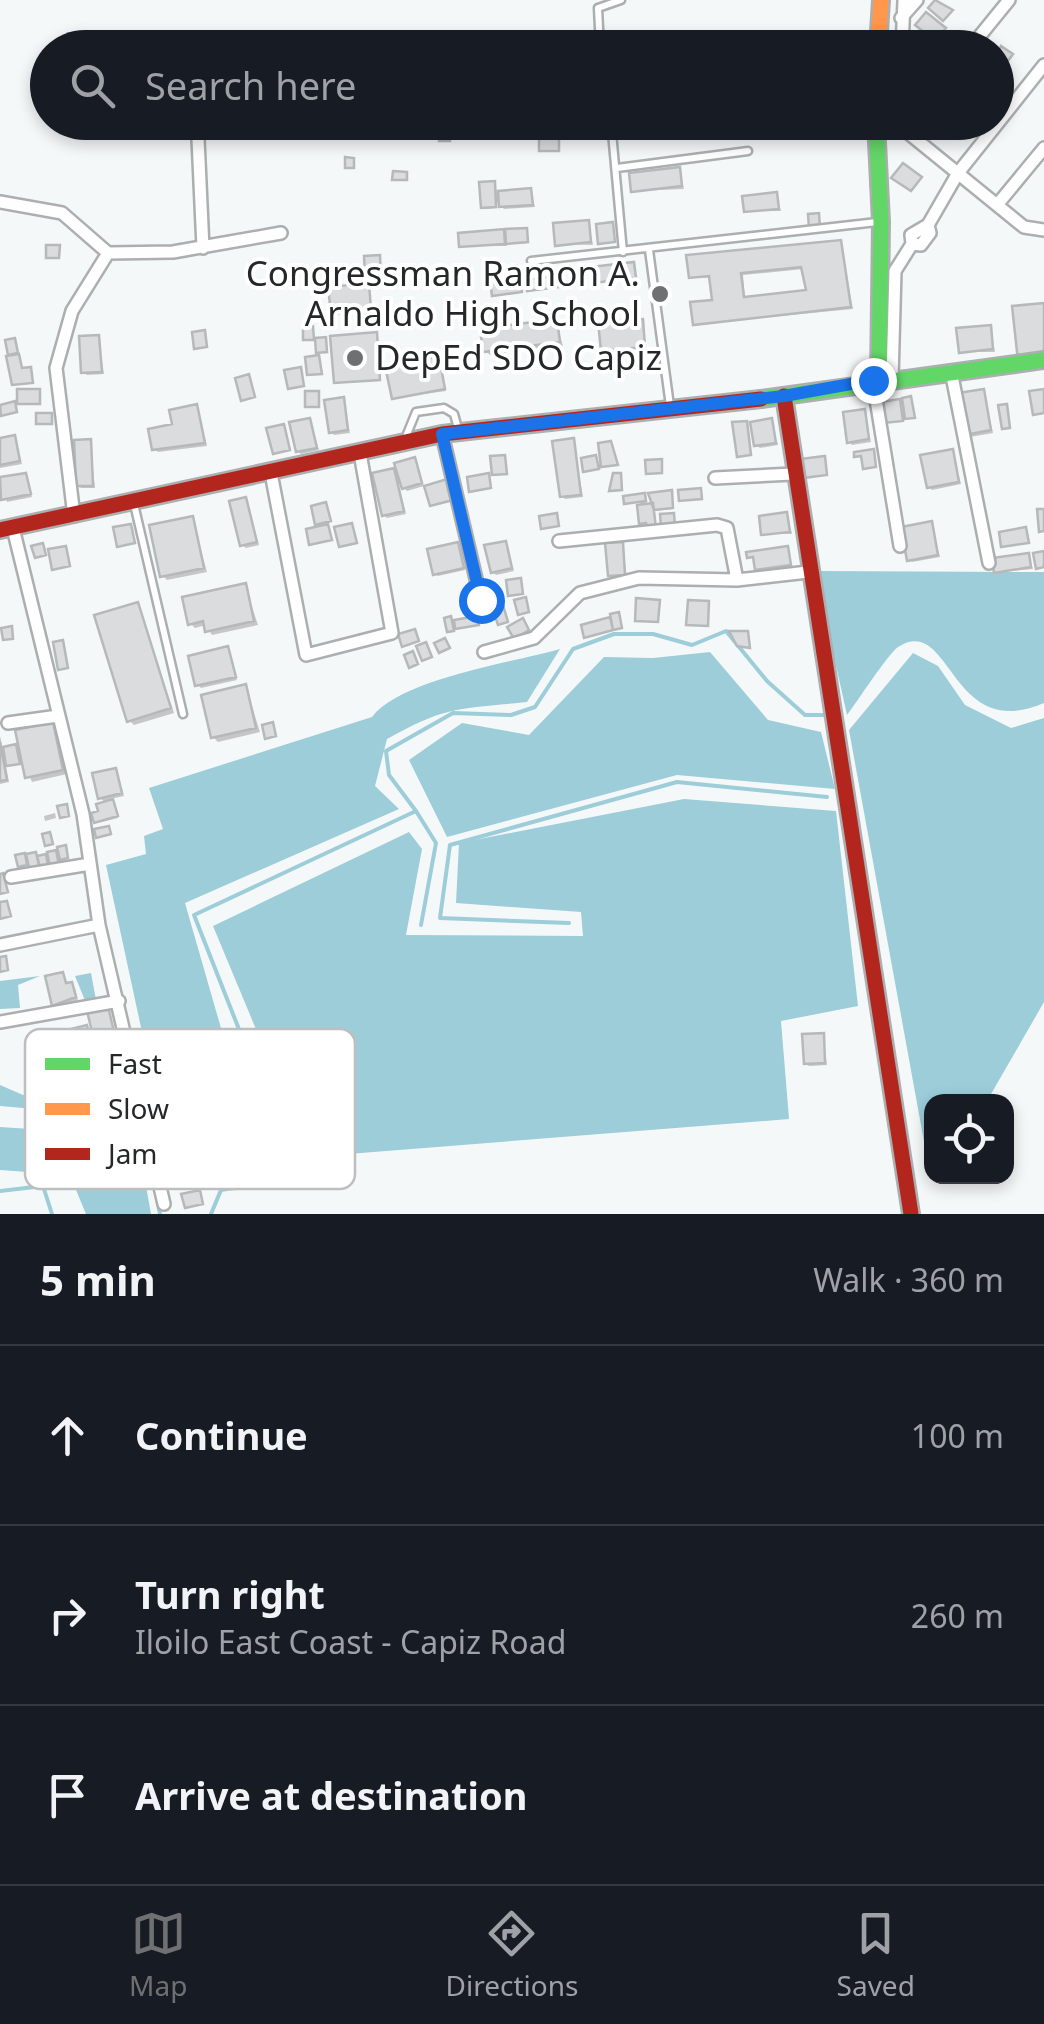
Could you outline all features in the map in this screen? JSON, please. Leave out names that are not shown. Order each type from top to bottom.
[{"type":"main road","points":[[879,30],[881,0]]},
{"type":"main road","points":[[877,140],[881,379]]},
{"type":"main road","points":[[7,529],[451,432],[784,396],[881,379],[1044,360]]},
{"type":"main road","points":[[784,396],[808,572],[911,1214]]},
{"type":"street","points":[[901,30],[904,0]]},
{"type":"street","points":[[901,18],[917,0]]},
{"type":"street","points":[[985,30],[1009,0]]},
{"type":"street","points":[[1014,103],[1044,65]]},
{"type":"street","points":[[198,140],[203,248]]},
{"type":"street","points":[[923,140],[1024,226],[1044,230]]},
{"type":"street","points":[[900,546],[881,379],[895,272],[912,244],[921,245],[930,232],[928,225],[958,173],[984,140]]},
{"type":"street","points":[[997,205],[1044,148]]},
{"type":"street","points":[[0,202],[62,213],[108,253],[203,248],[281,234]]},
{"type":"street","points":[[74,516],[56,368],[72,311],[108,253]]},
{"type":"street","points":[[950,371],[988,562]]},
{"type":"street","points":[[451,432],[481,600]]},
{"type":"street","points":[[270,473],[306,655],[392,634],[360,454]]},
{"type":"street","points":[[715,478],[793,474]]},
{"type":"street","points":[[558,541],[727,528],[737,580]]},
{"type":"street","points":[[7,529],[83,814],[99,925],[125,1029]]},
{"type":"street","points":[[484,652],[534,638],[580,593],[639,578],[737,580],[808,572]]},
{"type":"street","points":[[8,724],[58,716]]},
{"type":"street","points":[[11,877],[90,864]]},
{"type":"street","points":[[0,945],[99,925]]},
{"type":"street","points":[[0,1022],[119,1000]]},
{"type":"street","points":[[161,1189],[164,1204]]},
{"type":"lane","points":[[599,30],[598,8],[622,0]]},
{"type":"lane","points":[[613,140],[623,252]]},
{"type":"lane","points":[[617,168],[748,152]]},
{"type":"lane","points":[[531,261],[880,222]]},
{"type":"lane","points":[[649,250],[670,407]]},
{"type":"lane","points":[[405,440],[416,412],[430,408],[454,414],[451,432]]},
{"type":"lane","points":[[134,503],[183,714]]},
{"type":"water","points":[[815,571],[1044,572],[1044,703],[1013,711],[989,707],[970,694],[930,647],[916,641],[893,651],[847,715]]},
{"type":"water","points":[[560,649],[527,702],[454,710],[387,739],[375,786],[399,809],[185,903],[221,1029],[141,1029],[106,865],[146,854],[144,836],[163,829],[149,788],[372,717],[407,692]]},
{"type":"water","points":[[710,652],[768,720],[821,732],[835,789],[677,775],[447,837],[409,760],[462,723],[529,735],[604,657],[653,658]]},
{"type":"water","points":[[913,653],[938,666],[965,705],[1011,728],[1044,718],[1044,1002],[991,1094],[924,1094],[924,1142],[849,730]]},
{"type":"water","points":[[684,799],[836,811],[858,1006],[781,1021],[789,1119],[355,1153],[355,1029],[256,1029],[213,926],[409,832],[422,849],[406,935],[583,936],[581,912],[456,903],[459,843]]},
{"type":"water","points":[[91,973],[96,1000],[86,1003],[75,976]]},
{"type":"water","points":[[40,976],[18,985],[20,1008],[0,1009],[0,981]]},
{"type":"water","points":[[0,1085],[23,1095],[25,1108],[0,1106]]},
{"type":"water","points":[[0,1127],[25,1129],[25,1172],[0,1170]]},
{"type":"water","points":[[147,1189],[151,1214],[86,1214],[76,1190]]},
{"type":"building","points":[[935,0],[953,10],[943,21],[928,8]]},
{"type":"building","points":[[926,12],[946,28],[921,30],[915,25]]},
{"type":"building","points":[[539,140],[559,140],[559,151],[539,151]]},
{"type":"building","points":[[345,157],[354,158],[354,168],[345,168]]},
{"type":"building","points":[[903,163],[922,177],[911,191],[891,178]]},
{"type":"building","points":[[680,167],[682,186],[631,192],[629,173]]},
{"type":"building","points":[[393,171],[407,172],[407,180],[392,180]]},
{"type":"building","points":[[495,181],[496,207],[481,208],[479,182]]},
{"type":"building","points":[[531,188],[533,205],[499,207],[498,191]]},
{"type":"building","points":[[777,192],[779,209],[744,212],[742,196]]},
{"type":"building","points":[[819,213],[820,228],[809,229],[808,214]]},
{"type":"building","points":[[589,220],[591,242],[555,246],[553,223]]},
{"type":"building","points":[[613,222],[615,242],[598,244],[596,224]]},
{"type":"building","points":[[527,228],[528,242],[506,244],[505,229]]},
{"type":"building","points":[[504,229],[505,244],[459,247],[458,233]]},
{"type":"building","points":[[841,240],[851,307],[693,325],[690,302],[712,300],[709,276],[689,278],[686,255]],"holes":[[[801,267],[806,290],[744,297],[741,273]]]},
{"type":"building","points":[[46,245],[60,245],[59,258],[46,258]]},
{"type":"building","points":[[380,255],[381,278],[365,278],[364,256]]},
{"type":"building","points":[[634,262],[636,278],[592,283],[590,267]]},
{"type":"building","points":[[520,276],[522,292],[492,296],[490,280]]},
{"type":"building","points":[[559,276],[560,287],[527,291],[526,280]]},
{"type":"building","points":[[369,283],[371,310],[331,314],[328,287]]},
{"type":"building","points":[[1044,303],[1044,358],[1018,361],[1012,306]]},
{"type":"building","points":[[557,319],[560,342],[483,352],[480,329]]},
{"type":"building","points":[[643,319],[645,347],[601,351],[598,322]]},
{"type":"building","points":[[991,325],[993,349],[959,353],[956,328]]},
{"type":"building","points":[[313,326],[314,340],[303,340],[303,327]]},
{"type":"building","points":[[205,330],[207,347],[194,349],[192,332]]},
{"type":"building","name":"DepEd SDO Capiz","points":[[377,332],[380,380],[334,383],[330,336]]},
{"type":"building","points":[[99,335],[102,372],[81,373],[79,336]]},
{"type":"building","points":[[326,337],[327,352],[316,353],[315,338]]},
{"type":"building","points":[[15,338],[18,353],[8,355],[5,340]]},
{"type":"building","points":[[19,354],[22,368],[31,367],[33,383],[12,385],[6,356]]},
{"type":"building","points":[[319,355],[322,374],[307,375],[305,357]]},
{"type":"building","points":[[439,356],[445,389],[392,399],[385,366]]},
{"type":"building","points":[[301,367],[304,386],[288,389],[284,370]]},
{"type":"building","points":[[249,374],[255,397],[241,401],[235,378]]},
{"type":"building","points":[[17,389],[40,389],[40,404],[17,404]]},
{"type":"building","points":[[984,389],[991,430],[965,435],[958,393]]},
{"type":"building","points":[[1044,389],[1044,413],[1033,415],[1029,391]]},
{"type":"building","points":[[305,391],[319,391],[319,407],[305,407]]},
{"type":"building","points":[[911,396],[915,418],[905,419],[902,398]]},
{"type":"building","points":[[344,397],[348,430],[329,433],[324,400]]},
{"type":"building","points":[[900,399],[903,421],[884,423],[881,402]]},
{"type":"building","points":[[15,401],[17,412],[1,416],[0,405]]},
{"type":"building","points":[[197,404],[205,443],[152,450],[148,429],[172,424],[169,410]]},
{"type":"building","points":[[1007,404],[1010,428],[1002,429],[998,405]]},
{"type":"building","points":[[865,409],[869,439],[847,443],[843,412]]},
{"type":"building","points":[[36,413],[52,413],[52,424],[36,424]]},
{"type":"building","points":[[310,418],[317,448],[296,452],[289,422]]},
{"type":"building","points":[[772,418],[776,443],[754,446],[750,422]]},
{"type":"building","points":[[747,421],[751,455],[737,457],[732,422]]},
{"type":"building","points":[[284,424],[290,450],[273,454],[266,428]]},
{"type":"building","points":[[15,435],[20,461],[0,465],[0,438]]},
{"type":"building","points":[[574,438],[581,495],[560,497],[552,441]]},
{"type":"building","points":[[91,439],[93,486],[76,486],[74,440]]},
{"type":"building","points":[[611,441],[618,465],[601,467],[598,443]]},
{"type":"building","points":[[874,449],[876,467],[863,469],[861,456],[854,457],[854,452]]},
{"type":"building","points":[[953,449],[959,482],[927,488],[920,455]]},
{"type":"building","points":[[505,455],[507,474],[492,475],[490,456]]},
{"type":"building","points":[[596,455],[599,469],[583,472],[581,458]]},
{"type":"building","points":[[825,456],[827,475],[803,478],[800,459]]},
{"type":"building","points":[[415,457],[422,483],[402,489],[394,463]]},
{"type":"building","points":[[662,459],[662,473],[646,474],[645,460]]},
{"type":"building","points":[[394,468],[404,511],[382,516],[372,473]]},
{"type":"building","points":[[26,473],[31,494],[1,500],[0,477]]},
{"type":"building","points":[[489,473],[491,488],[469,492],[467,477]]},
{"type":"building","points":[[613,473],[621,473],[622,490],[609,491]]},
{"type":"building","points":[[447,479],[453,500],[430,506],[424,486]]},
{"type":"building","points":[[701,488],[702,499],[679,501],[678,490]]},
{"type":"building","points":[[672,490],[673,508],[654,510],[648,493]]},
{"type":"building","points":[[645,493],[646,501],[624,504],[623,496]]},
{"type":"building","points":[[246,497],[257,542],[240,546],[229,501]]},
{"type":"building","points":[[326,502],[331,521],[315,525],[311,506]]},
{"type":"building","points":[[653,503],[656,528],[647,528],[646,523],[639,524],[637,505]]},
{"type":"building","points":[[1037,509],[1044,509],[1044,531],[1039,532]]},
{"type":"building","points":[[787,512],[790,532],[761,535],[759,516]]},
{"type":"building","points":[[557,513],[559,526],[541,529],[539,516]]},
{"type":"building","points":[[674,513],[675,527],[661,528],[660,514]]},
{"type":"building","points":[[193,516],[204,568],[160,577],[149,525]]},
{"type":"building","points":[[932,521],[938,555],[907,561],[901,527]]},
{"type":"building","points":[[352,523],[357,543],[339,547],[334,527]]},
{"type":"building","points":[[131,524],[135,543],[117,547],[113,527]]},
{"type":"building","points":[[328,524],[332,540],[309,545],[306,529]]},
{"type":"building","points":[[1026,527],[1029,543],[1001,547],[999,532]]},
{"type":"building","points":[[506,541],[512,568],[491,573],[484,545]]},
{"type":"building","points":[[458,542],[464,568],[433,575],[427,549]]},
{"type":"building","points":[[623,542],[625,575],[608,576],[605,543]]},
{"type":"building","points":[[43,543],[46,555],[35,558],[31,546]]},
{"type":"building","points":[[66,546],[70,566],[52,570],[48,549]]},
{"type":"building","points":[[788,546],[791,565],[755,570],[753,557],[747,558],[746,552]]},
{"type":"building","points":[[1044,551],[1044,567],[1036,569],[1033,553]]},
{"type":"building","points":[[1029,553],[1031,567],[994,573],[992,558]]},
{"type":"building","points":[[521,578],[523,594],[508,596],[506,580]]},
{"type":"building","points":[[246,583],[254,621],[205,632],[203,621],[188,625],[182,597]]},
{"type":"building","points":[[526,597],[529,612],[518,615],[514,600]]},
{"type":"building","points":[[636,598],[660,600],[658,622],[635,621]]},
{"type":"building","points":[[688,600],[709,601],[708,626],[686,625]]},
{"type":"building","points":[[138,602],[171,708],[127,722],[94,615]]},
{"type":"building","points":[[503,605],[508,622],[498,625],[492,608]]},
{"type":"building","points":[[619,612],[622,628],[613,630],[610,614]]},
{"type":"building","points":[[451,616],[454,631],[447,632],[444,618]]},
{"type":"building","points":[[477,616],[479,625],[455,629],[454,620]]},
{"type":"building","points":[[610,617],[613,630],[584,638],[581,625]]},
{"type":"building","points":[[523,618],[529,630],[514,639],[507,627]]},
{"type":"building","points":[[12,626],[13,639],[3,640],[1,628]]},
{"type":"building","points":[[415,629],[419,641],[402,647],[398,634]]},
{"type":"building","points":[[729,631],[748,631],[750,648],[737,646]]},
{"type":"building","points":[[445,638],[450,648],[439,653],[434,643]]},
{"type":"building","points":[[63,640],[68,668],[58,670],[53,642]]},
{"type":"building","points":[[426,642],[432,657],[422,661],[416,646]]},
{"type":"building","points":[[228,646],[236,677],[195,686],[188,656]]},
{"type":"building","points":[[413,651],[418,664],[409,668],[404,655]]},
{"type":"building","points":[[246,684],[256,728],[211,738],[201,695]]},
{"type":"building","points":[[53,722],[63,770],[25,778],[15,730]]},
{"type":"building","points":[[273,722],[276,736],[265,739],[262,725]]},
{"type":"building","points":[[0,742],[7,780],[0,781]]},
{"type":"building","points":[[16,744],[20,764],[6,766],[3,747]]},
{"type":"building","points":[[116,768],[122,793],[98,799],[92,773]]},
{"type":"building","points":[[113,799],[118,816],[94,823],[91,813],[98,811],[96,804]]},
{"type":"building","points":[[67,804],[69,816],[60,818],[57,806]]},
{"type":"building","points":[[109,826],[111,834],[96,838],[94,829]]},
{"type":"building","points":[[50,832],[53,844],[45,846],[42,834]]},
{"type":"building","points":[[66,845],[68,858],[60,860],[57,847]]},
{"type":"building","points":[[56,850],[59,865],[50,867],[47,852]]},
{"type":"building","points":[[36,852],[39,866],[29,868],[26,854]]},
{"type":"building","points":[[25,853],[27,865],[18,867],[15,855]]},
{"type":"building","points":[[46,854],[48,866],[40,867],[37,856]]},
{"type":"building","points":[[3,873],[8,892],[0,894],[0,874]]},
{"type":"building","points":[[7,901],[11,916],[0,919],[0,902]]},
{"type":"building","points":[[6,956],[8,970],[0,972],[0,957]]},
{"type":"building","points":[[63,972],[66,983],[72,982],[76,997],[52,1006],[45,976]]},
{"type":"building","points":[[108,1006],[113,1029],[91,1029],[87,1011]]},
{"type":"building","points":[[824,1033],[825,1063],[804,1064],[802,1034]]},
{"type":"building","points":[[200,1190],[203,1204],[185,1208],[181,1194]]},
{"type":"waterway","points":[[239,1029],[194,915],[416,811],[389,775],[386,751],[453,713],[511,715],[535,707],[573,649],[614,634],[653,634],[692,645],[726,631],[767,681],[805,715],[827,715]]},
{"type":"waterway","points":[[569,923],[440,918],[450,845],[677,782],[827,797]]},
{"type":"waterway","points":[[416,811],[436,843],[421,925]]},
{"type":"waterway","points":[[0,1191],[25,1188]]},
{"type":"waterway","points":[[44,1189],[52,1214]]},
{"type":"waterway","points":[[211,1214],[221,1190],[227,1189]]},
{"type":"waterway","points":[[156,1194],[160,1214]]},
{"type":"traffic: fast","points":[[877,140],[881,222],[879,380]]},
{"type":"traffic: fast","points":[[761,399],[1044,360]]},
{"type":"traffic: slow","points":[[879,30],[881,0]]},
{"type":"traffic: jam","points":[[784,396],[911,1214]]},
{"type":"traffic: jam","points":[[0,530],[442,434],[761,399]]},
{"type":"place","name":"Congressman Ramon A. Arnaldo High School","points":[[660,294]]},
{"type":"place","name":"DepEd SDO Capiz","points":[[355,358]]},
{"type":"route","points":[[481,600],[442,434],[784,396],[873,380]]}]
